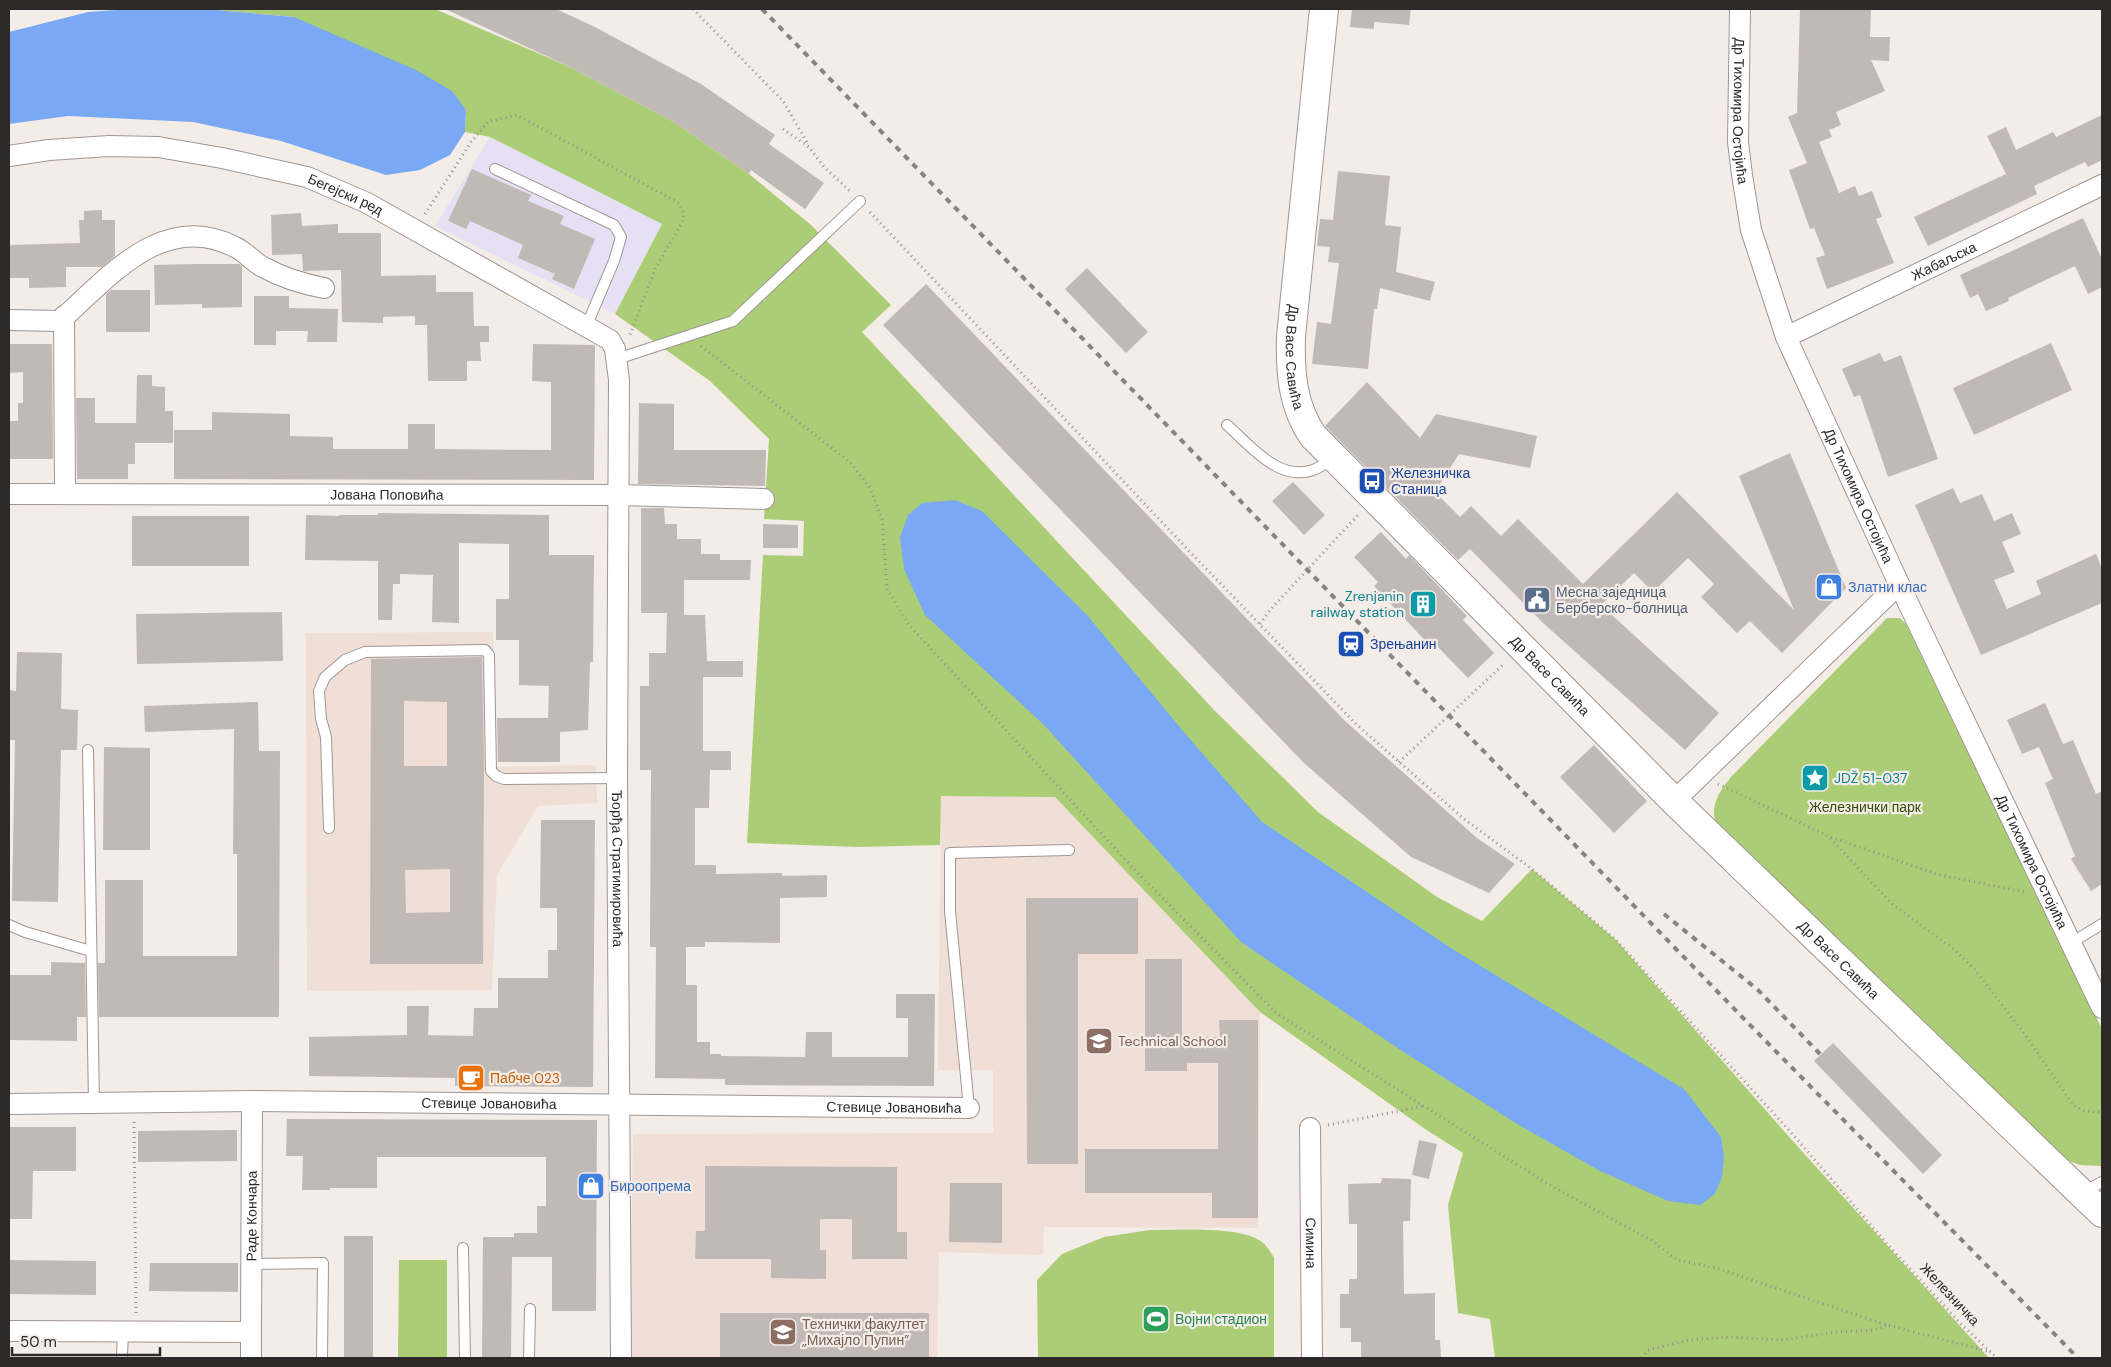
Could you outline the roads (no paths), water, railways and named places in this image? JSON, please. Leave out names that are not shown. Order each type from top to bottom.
[{"type":"street","name":"Др Васе Савића","points":[[1324,9],[1291,347],[1294,390],[1301,415],[1313,436],[1674,801],[2092,1187],[2102,1213]]},
{"type":"street","name":"Др Тихомира Остојића","points":[[1740,9],[1738,142],[1742,175],[1751,230],[1786,337],[1899,584],[2102,1008]]},
{"type":"street","name":"Бегејски ред","points":[[9,156],[49,150],[109,146],[158,148],[222,158],[307,177],[367,203],[610,340],[615,349],[619,380]]},
{"type":"street","name":"Жабаљска","points":[[1786,337],[2102,185]]},
{"type":"street","points":[[9,320],[60,320],[136,253],[159,242],[183,236],[196,235],[235,247],[262,266],[299,283],[324,288]]},
{"type":"street","points":[[64,316],[65,493]]},
{"type":"street","name":"Ђорђа Стратимировића","points":[[619,380],[616,778],[620,1104],[620,1358]]},
{"type":"street","name":"Јована Поповића","points":[[9,494],[618,495],[764,499]]},
{"type":"street","points":[[1674,801],[1899,584]]},
{"type":"street","name":"Стевице Јовановића","points":[[9,1104],[252,1101],[969,1108]]},
{"type":"street","name":"Раде Кончара","points":[[251,1358],[253,1264],[251,1261],[252,1101]]},
{"type":"street","name":"Симина","points":[[1310,1128],[1312,1358]]},
{"type":"street","points":[[9,1331],[251,1332]]},
{"type":"lane","points":[[495,169],[614,225],[621,237],[614,261],[586,327]]},
{"type":"lane","points":[[617,359],[732,321],[860,201]]},
{"type":"lane","points":[[1227,425],[1273,465],[1294,473],[1313,470],[1334,458]]},
{"type":"lane","points":[[329,828],[326,737],[321,719],[319,691],[325,677],[346,660],[365,652],[485,650],[489,654],[491,771],[496,776],[504,779],[616,778]]},
{"type":"lane","points":[[88,750],[94,1103]]},
{"type":"lane","points":[[969,1108],[950,911],[950,853],[1069,850]]},
{"type":"lane","points":[[2071,943],[2102,924]]},
{"type":"lane","points":[[9,925],[25,932],[91,951]]},
{"type":"lane","points":[[463,1248],[465,1358]]},
{"type":"lane","points":[[253,1264],[323,1263],[322,1358]]},
{"type":"lane","points":[[529,1358],[530,1309]]},
{"type":"lane","points":[[122,1356],[129,1331]]},
{"type":"water","points":[[130,9],[204,9],[294,17],[416,70],[452,91],[466,110],[465,132],[450,155],[420,170],[386,175],[281,141],[193,122],[68,116],[9,124],[9,32],[88,12]]},
{"type":"water","points":[[955,500],[982,511],[1087,615],[1183,731],[1262,822],[1454,950],[1684,1089],[1721,1137],[1724,1157],[1722,1177],[1715,1194],[1700,1205],[1668,1201],[1600,1171],[1517,1124],[1399,1049],[1241,942],[1044,725],[925,615],[904,569],[900,537],[908,515],[922,503]]},
{"type":"railway","points":[[762,9],[1748,1023],[2078,1358]]},
{"type":"railway","points":[[1664,914],[1758,990],[1821,1055]]},
{"type":"place","name":"Железничка Станица","points":[[1372,481]]},
{"type":"place","name":"Златни клас","points":[[1829,587]]},
{"type":"place","name":"Месна заједница Берберско-болница","points":[[1537,600]]},
{"type":"place","name":"Zrenjanin railway station","points":[[1423,604]]},
{"type":"place","name":"Зрењанин","points":[[1351,644]]},
{"type":"place","name":"JDŽ 51-037","points":[[1815,778]]},
{"type":"place","name":"Technical School","points":[[1099,1041]]},
{"type":"place","name":"Пабче 023","points":[[471,1078]]},
{"type":"place","name":"Бироопрема","points":[[591,1186]]},
{"type":"place","name":"Војни стадион","points":[[1156,1319]]},
{"type":"place","name":"Технички факултет „Михајло Пупин”","points":[[783,1332]]},
{"type":"park label","name":"Железнички парк","points":[[1865,807]]}]
